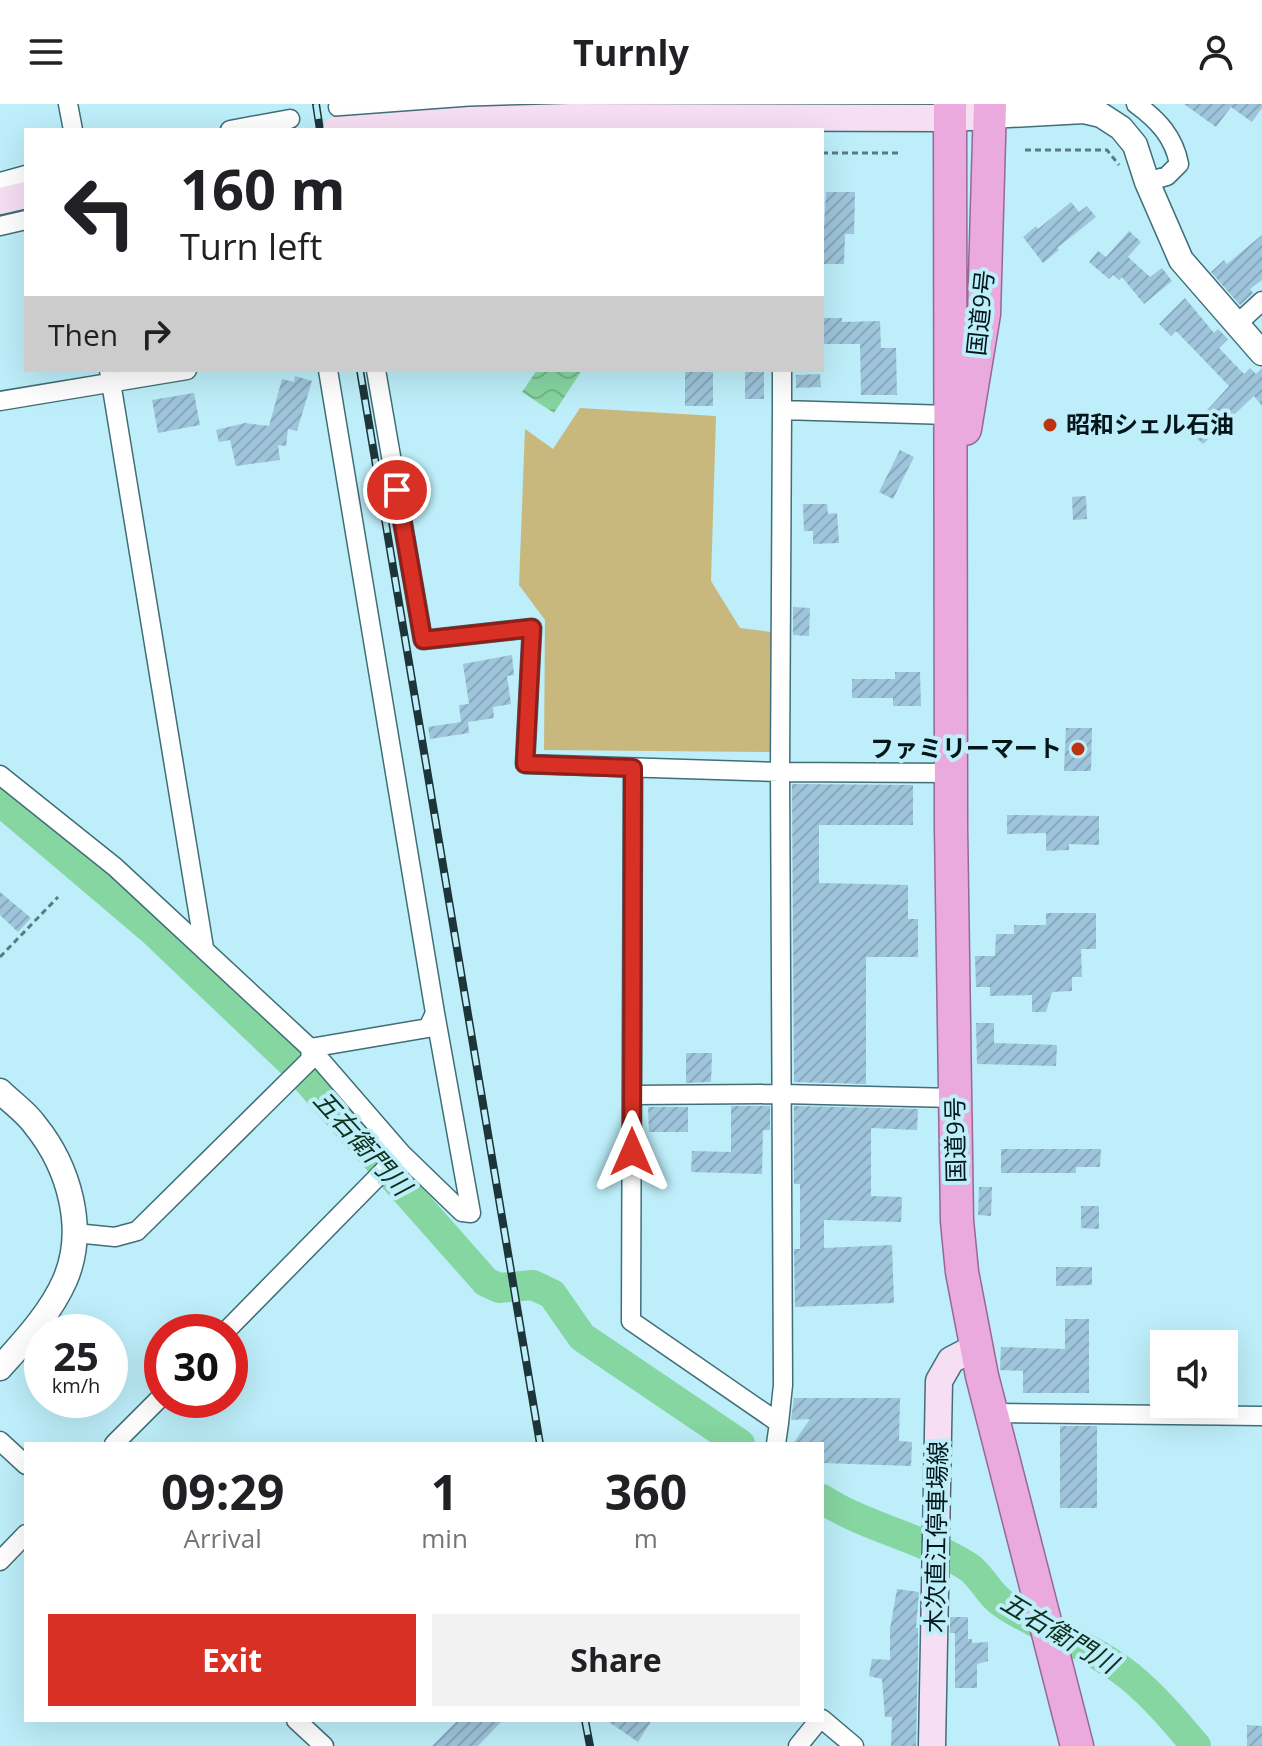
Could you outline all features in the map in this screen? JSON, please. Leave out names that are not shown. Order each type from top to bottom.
[{"type":"highway","name":"国道9号","points":[[949,519],[984,314],[990,110]]},
{"type":"highway","name":"国道9号","points":[[950,111],[950,773],[957,1221],[962,1272],[991,1413],[1077,1746]]},
{"type":"main road","points":[[338,118],[786,117],[990,110]]},
{"type":"main road","points":[[0,201],[24,195]]},
{"type":"main road","name":"木次直江停車場線","points":[[932,1746],[938,1569],[939,1381],[951,1360],[976,1347]]},
{"type":"street","points":[[68,104],[73,128]]},
{"type":"street","points":[[338,118],[517,104]]},
{"type":"street","points":[[1136,104],[1155,118],[1176,146],[1179,164],[1167,176],[1147,182]]},
{"type":"street","points":[[990,110],[1084,111],[1101,115],[1121,128],[1135,145],[1147,182],[1181,260],[1262,353]]},
{"type":"street","points":[[240,128],[290,118]]},
{"type":"street","points":[[0,182],[24,176]]},
{"type":"street","points":[[0,226],[24,220]]},
{"type":"street","points":[[1236,325],[1262,301]]},
{"type":"street","points":[[0,401],[110,377],[165,372]]},
{"type":"street","points":[[0,775],[115,867],[204,948],[310,1048],[401,1153],[462,1212],[471,1213],[328,372]]},
{"type":"street","points":[[376,372],[423,640],[532,628],[525,764],[780,772],[950,773]]},
{"type":"street","points":[[776,1442],[783,1385],[782,372]]},
{"type":"street","points":[[110,377],[204,948]]},
{"type":"street","points":[[782,410],[949,415]]},
{"type":"street","points":[[633,768],[631,1321],[779,1423]]},
{"type":"street","points":[[310,1048],[428,1028],[435,1013]]},
{"type":"street","points":[[75,1233],[115,1237],[137,1231],[311,1059],[310,1048]]},
{"type":"street","points":[[0,1091],[35,1125],[59,1165],[72,1199],[75,1233],[66,1278],[39,1324],[0,1368]]},
{"type":"street","points":[[632,1095],[955,1098]]},
{"type":"street","points":[[243,1314],[401,1153]]},
{"type":"street","points":[[991,1413],[1262,1416]]},
{"type":"street","points":[[116,1442],[144,1414]]},
{"type":"street","points":[[0,1441],[24,1463]]},
{"type":"street","points":[[0,1561],[24,1536]]},
{"type":"street","points":[[824,1721],[854,1746]]},
{"type":"street","points":[[298,1722],[324,1746]]},
{"type":"street","points":[[798,1746],[818,1722]]},
{"type":"path","points":[[1025,150],[1107,150],[1116,158],[1122,172]]},
{"type":"path","points":[[824,153],[898,153]]},
{"type":"path","points":[[0,957],[58,897]]},
{"type":"shaded area","points":[[580,408],[716,416],[711,581],[740,628],[771,632],[772,752],[544,750],[545,620],[519,585],[525,429],[553,449]]},
{"type":"water","points":[[536,372],[581,372],[554,413],[522,392]]},
{"type":"building","points":[[1184,104],[1262,104],[1262,108],[1252,122],[1231,107],[1216,127]]},
{"type":"building","points":[[826,192],[855,192],[854,234],[845,234],[844,264],[824,264]]},
{"type":"building","points":[[1071,202],[1079,212],[1087,206],[1096,217],[1043,263],[1023,237]]},
{"type":"building","points":[[1129,231],[1141,242],[1128,257],[1150,277],[1162,268],[1172,281],[1144,304],[1122,277],[1119,280],[1113,275],[1109,279],[1089,262],[1098,251],[1106,257]]},
{"type":"building","points":[[1262,235],[1262,280],[1250,289],[1253,293],[1240,305],[1211,272],[1224,260],[1227,264]]},
{"type":"building","points":[[1185,298],[1214,333],[1218,329],[1228,339],[1219,348],[1244,374],[1250,368],[1256,374],[1262,368],[1262,406],[1254,396],[1203,444],[1189,430],[1229,386],[1176,331],[1171,336],[1159,324]]},
{"type":"building","points":[[824,318],[842,318],[842,322],[880,321],[881,348],[896,348],[897,395],[861,395],[860,344],[824,344]]},
{"type":"building","points":[[685,372],[713,372],[713,406],[685,406]]},
{"type":"building","points":[[745,372],[764,372],[764,399],[745,399]]},
{"type":"building","points":[[820,374],[821,387],[796,388],[796,375]]},
{"type":"building","points":[[295,376],[312,381],[297,431],[288,429],[286,446],[278,445],[280,460],[236,466],[230,440],[219,442],[216,430],[245,423],[269,426],[282,379],[294,382]]},
{"type":"building","points":[[194,393],[200,425],[158,433],[152,400]]},
{"type":"building","points":[[900,450],[914,457],[893,499],[879,492]]},
{"type":"building","points":[[1086,496],[1087,519],[1073,520],[1072,497]]},
{"type":"building","points":[[803,504],[827,504],[828,514],[837,513],[839,543],[813,544],[813,531],[804,531]]},
{"type":"building","points":[[793,607],[810,608],[809,636],[793,635]]},
{"type":"building","points":[[512,655],[514,675],[507,676],[511,704],[493,707],[494,718],[468,722],[469,733],[430,739],[428,727],[461,722],[459,705],[469,704],[463,664]]},
{"type":"building","points":[[895,672],[920,672],[921,706],[893,706],[893,698],[852,698],[852,679],[895,679]]},
{"type":"building","name":"ファミリーマート","points":[[1066,728],[1092,728],[1091,771],[1064,771]]},
{"type":"building","points":[[792,784],[913,785],[913,825],[819,825],[819,883],[908,885],[908,919],[918,919],[918,957],[866,957],[866,1084],[794,1082]]},
{"type":"building","points":[[1007,815],[1099,816],[1099,845],[1069,844],[1069,850],[1046,851],[1046,833],[1007,834]]},
{"type":"building","points":[[0,892],[31,918],[18,932],[0,915]]},
{"type":"building","points":[[1046,913],[1096,913],[1096,949],[1081,949],[1082,977],[1072,977],[1072,991],[1052,992],[1046,1012],[1032,1012],[1032,995],[990,996],[990,987],[976,987],[975,956],[995,956],[996,934],[1014,934],[1014,925],[1046,925]]},
{"type":"building","points":[[976,1023],[994,1023],[994,1043],[1057,1045],[1056,1066],[977,1064]]},
{"type":"building","points":[[686,1053],[712,1053],[711,1082],[686,1083]]},
{"type":"building","points":[[731,1106],[770,1106],[770,1130],[763,1130],[762,1174],[691,1172],[692,1151],[731,1152]]},
{"type":"building","points":[[794,1106],[918,1109],[917,1130],[871,1128],[871,1196],[902,1197],[901,1222],[824,1220],[824,1248],[892,1245],[894,1303],[795,1307],[794,1249],[800,1249],[800,1184],[794,1184]]},
{"type":"building","points":[[648,1107],[688,1107],[688,1132],[649,1132]]},
{"type":"building","points":[[1001,1149],[1101,1149],[1100,1167],[1076,1167],[1076,1173],[1001,1173]]},
{"type":"building","points":[[979,1187],[992,1187],[991,1216],[978,1215]]},
{"type":"building","points":[[1081,1206],[1099,1206],[1099,1229],[1081,1228]]},
{"type":"building","points":[[1056,1267],[1092,1267],[1092,1285],[1056,1286]]},
{"type":"building","points":[[1065,1319],[1089,1319],[1089,1393],[1023,1393],[1023,1371],[1000,1370],[1001,1347],[1065,1349]]},
{"type":"building","points":[[794,1398],[900,1398],[899,1441],[912,1442],[911,1466],[824,1463],[824,1442],[794,1442],[810,1419],[791,1420]]},
{"type":"building","points":[[1060,1426],[1097,1426],[1097,1508],[1060,1508]]},
{"type":"building","points":[[897,1589],[919,1592],[916,1746],[891,1746],[892,1717],[885,1717],[882,1679],[869,1676],[872,1659],[890,1660],[890,1629]]},
{"type":"building","points":[[950,1617],[968,1617],[968,1639],[972,1639],[972,1643],[988,1642],[988,1661],[977,1664],[977,1688],[955,1688],[955,1633],[950,1633]]},
{"type":"building","points":[[456,1722],[501,1722],[478,1746],[432,1746]]},
{"type":"building","points":[[609,1722],[651,1722],[638,1742]]},
{"type":"building","points":[[1247,1725],[1262,1726],[1262,1746],[1247,1746]]},
{"type":"waterway","name":"五右衛門川","points":[[0,801],[151,929],[294,1065],[486,1282],[499,1288],[533,1285],[552,1294],[582,1337],[737,1442]]},
{"type":"waterway","name":"五右衛門川","points":[[824,1500],[967,1566],[1005,1605],[1099,1655],[1128,1675],[1196,1746]]},
{"type":"railway","points":[[316,104],[320,128]]},
{"type":"railway","points":[[360,372],[540,1442]]},
{"type":"railway","points":[[585,1722],[590,1746]]},
{"type":"place","name":"昭和シェル石油","points":[[1050,425]]},
{"type":"place","name":"ファミリーマート","points":[[1078,749]]},
{"type":"route","points":[[397,490],[423,640],[532,628],[525,764],[633,768],[632,1152]]}]
